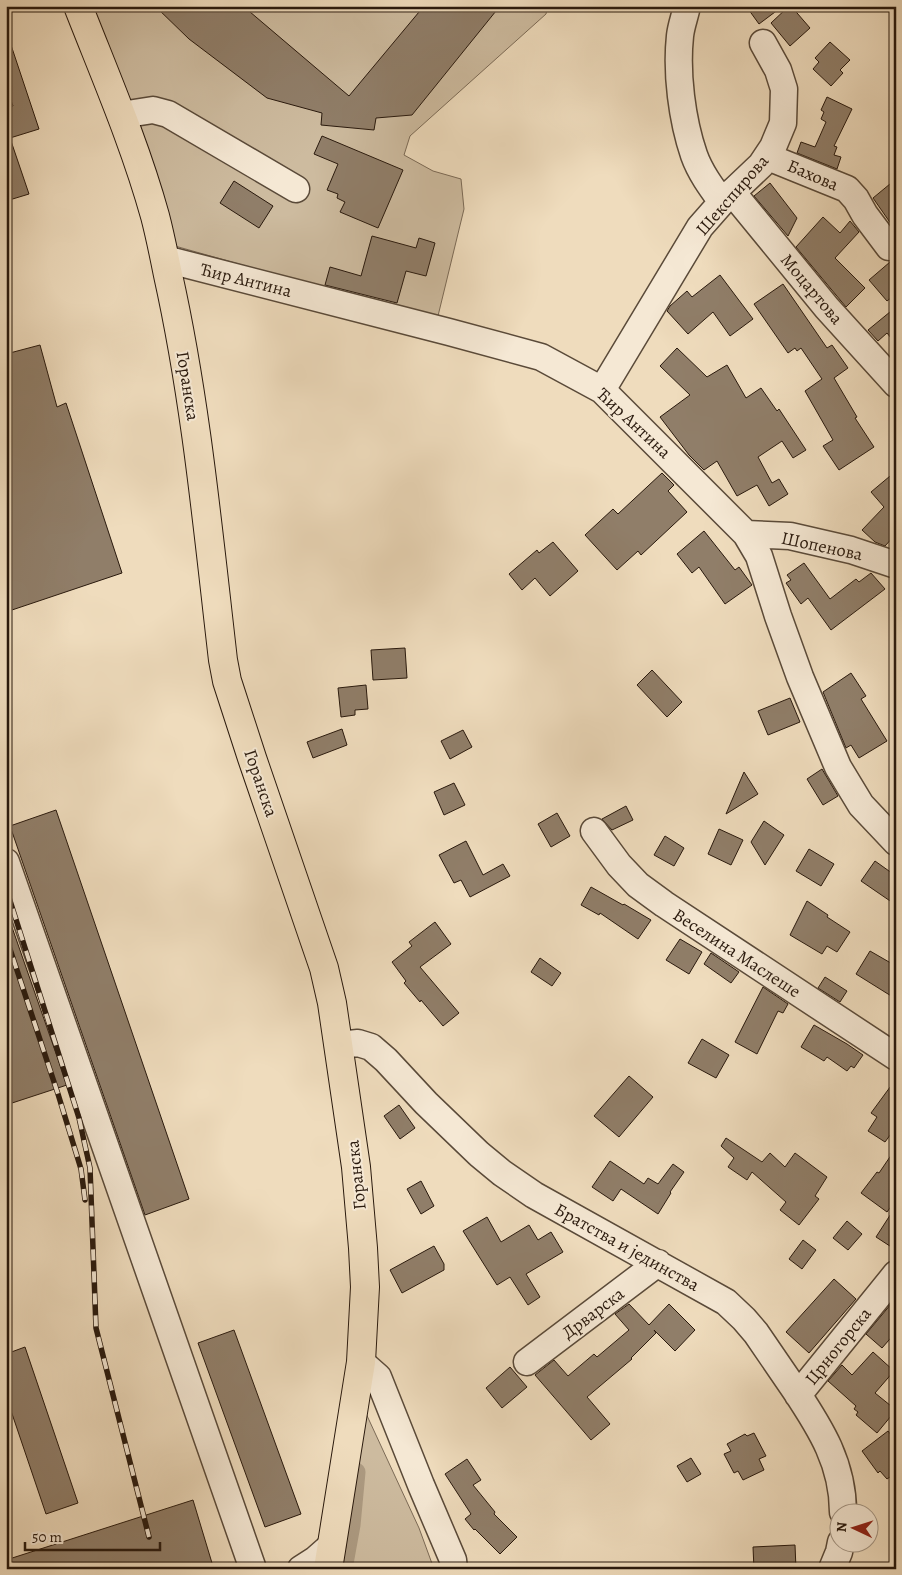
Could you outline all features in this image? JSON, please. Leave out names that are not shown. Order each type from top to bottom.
[{"type":"main road","name":"Горанска","points":[[78,6],[121,115],[152,206],[175,305],[187,372],[227,681],[324,968],[339,1045],[356,1167],[364,1248],[364,1305],[361,1362],[330,1557]]},
{"type":"street","name":"Моцартова","points":[[687,6],[680,34],[678,56],[683,116],[694,156],[708,182],[727,197],[896,384]]},
{"type":"street","name":"Шекспирова","points":[[602,390],[700,227],[727,197],[762,165],[768,157],[783,123],[784,89],[778,70],[762,43]]},
{"type":"street","points":[[121,115],[153,110],[168,114],[296,189]]},
{"type":"street","name":"Бахова","points":[[768,157],[847,190],[856,198],[865,216],[889,247]]},
{"type":"street","name":"Ћир Антина","points":[[165,259],[541,357],[602,390],[746,534],[758,556],[800,677],[838,767],[861,805],[896,842]]},
{"type":"street","name":"Шопенова","points":[[746,534],[790,536],[851,550],[896,565]]},
{"type":"street","name":"Веселина Маслеше","points":[[594,832],[619,865],[638,885],[657,900],[896,1057]]},
{"type":"street","points":[[6,862],[253,1569]]},
{"type":"street","name":"Братства и јединства","points":[[339,1045],[358,1044],[370,1047],[386,1060],[450,1127],[502,1173],[552,1206],[726,1302],[756,1333],[822,1432],[834,1458],[840,1478],[842,1502]]},
{"type":"street","name":"Дрварска","points":[[527,1362],[658,1263]]},
{"type":"street","name":"Црногорска","points":[[798,1395],[896,1274]]},
{"type":"street","points":[[361,1362],[378,1377],[453,1560],[454,1569]]},
{"type":"street","points":[[832,1569],[839,1552]]},
{"type":"street","points":[[301,1569],[315,1560],[330,1557]]},
{"type":"shaded area","points":[[90,6],[548,6],[546,14],[410,136],[404,155],[433,171],[461,179],[464,209],[437,320],[175,246]]},
{"type":"shaded area","points":[[363,1407],[419,1528],[434,1569],[343,1569],[351,1525]]},
{"type":"building","points":[[155,6],[243,6],[349,96],[424,6],[500,6],[412,115],[376,118],[374,130],[321,125],[322,113],[267,98],[189,39]]},
{"type":"building","points":[[746,6],[783,6],[759,24]]},
{"type":"building","points":[[789,6],[810,28],[790,46],[771,23]]},
{"type":"building","points":[[9,39],[39,129],[10,138],[29,194],[6,201],[6,108],[13,106],[6,86],[6,40]]},
{"type":"building","points":[[830,42],[850,60],[840,70],[843,73],[831,86],[813,69],[819,62],[815,58]]},
{"type":"building","points":[[827,97],[852,109],[834,146],[837,147],[834,155],[841,157],[837,169],[797,153],[801,142],[815,147],[826,122],[821,119],[824,112],[821,110]]},
{"type":"building","points":[[322,136],[403,170],[378,228],[340,212],[345,202],[337,198],[338,194],[327,190],[338,164],[314,154]]},
{"type":"building","points":[[896,179],[896,231],[873,198]]},
{"type":"building","points":[[234,181],[273,206],[259,228],[220,203]]},
{"type":"building","points":[[770,183],[797,218],[788,236],[754,196]]},
{"type":"building","points":[[823,217],[840,233],[850,221],[859,232],[835,258],[865,288],[846,307],[796,247]]},
{"type":"building","points":[[372,236],[416,248],[419,238],[435,243],[426,276],[406,271],[397,303],[325,285],[330,267],[361,276]]},
{"type":"building","points":[[896,260],[896,294],[887,301],[869,280],[890,262]]},
{"type":"building","points":[[720,275],[753,319],[730,336],[713,312],[688,334],[667,311],[687,291],[692,297]]},
{"type":"building","points":[[783,284],[827,348],[832,345],[848,368],[834,378],[857,417],[855,418],[874,447],[839,470],[823,446],[833,440],[805,391],[822,379],[801,348],[797,351],[795,348],[788,353],[754,304]]},
{"type":"building","points":[[896,307],[896,344],[887,333],[878,341],[868,330]]},
{"type":"building","points":[[40,345],[57,407],[66,403],[122,573],[6,612],[6,354]]},
{"type":"building","points":[[677,348],[707,377],[727,365],[746,398],[761,388],[777,411],[779,409],[806,450],[793,458],[782,441],[758,457],[772,483],[779,479],[788,494],[769,506],[757,485],[737,496],[717,461],[704,470],[689,455],[660,417],[690,395],[660,366]]},
{"type":"building","points":[[896,471],[896,534],[885,546],[875,542],[862,530],[884,507],[871,492]]},
{"type":"building","points":[[662,473],[674,485],[668,491],[687,512],[641,555],[638,551],[617,570],[585,535],[613,509],[618,514]]},
{"type":"building","points":[[704,531],[735,570],[739,567],[752,585],[725,604],[699,567],[692,573],[677,554]]},
{"type":"building","points":[[553,542],[578,571],[550,596],[535,578],[522,590],[509,574],[537,550],[539,553]]},
{"type":"building","points":[[804,563],[830,599],[856,579],[859,582],[871,573],[885,589],[831,630],[808,598],[801,604],[786,583],[791,580],[787,575]]},
{"type":"building","points":[[405,648],[407,678],[373,680],[371,650]]},
{"type":"building","points":[[652,670],[682,702],[667,717],[637,685]]},
{"type":"building","points":[[851,673],[866,696],[861,699],[887,741],[859,758],[851,745],[846,748],[823,692]]},
{"type":"building","points":[[366,685],[368,709],[355,710],[355,715],[341,717],[338,688]]},
{"type":"building","points":[[790,698],[800,722],[768,735],[758,711]]},
{"type":"building","points":[[342,729],[347,745],[313,758],[307,742]]},
{"type":"building","points":[[463,730],[472,747],[450,759],[441,741]]},
{"type":"building","points":[[822,769],[838,796],[823,805],[807,779]]},
{"type":"building","points":[[744,772],[758,794],[726,814]]},
{"type":"building","points":[[454,783],[465,805],[444,815],[434,792]]},
{"type":"building","points":[[626,806],[633,820],[612,830],[602,819]]},
{"type":"building","points":[[56,810],[189,1199],[145,1215],[10,826]]},
{"type":"building","points":[[557,813],[570,836],[551,847],[538,824]]},
{"type":"building","points":[[764,821],[784,835],[765,865],[751,842]]},
{"type":"building","points":[[719,829],[743,840],[731,865],[708,854]]},
{"type":"building","points":[[665,836],[684,848],[674,866],[654,855]]},
{"type":"building","points":[[466,841],[483,875],[503,864],[510,876],[470,897],[461,880],[454,883],[439,855]]},
{"type":"building","points":[[809,849],[834,864],[821,886],[796,871]]},
{"type":"building","points":[[875,861],[896,876],[896,905],[861,881]]},
{"type":"building","points":[[591,887],[651,920],[638,939],[600,913],[599,915],[581,905]]},
{"type":"building","points":[[807,901],[850,932],[837,952],[827,946],[822,954],[790,935]]},
{"type":"building","points":[[6,910],[67,1085],[6,1105]]},
{"type":"building","points":[[435,922],[451,944],[420,967],[459,1013],[443,1026],[404,983],[406,981],[392,962],[412,946],[409,942]]},
{"type":"building","points":[[680,939],[702,952],[689,974],[666,960]]},
{"type":"building","points":[[870,951],[896,966],[896,999],[856,974]]},
{"type":"building","points":[[711,953],[739,972],[731,983],[704,964]]},
{"type":"building","points":[[540,958],[561,973],[552,986],[531,972]]},
{"type":"building","points":[[825,977],[847,991],[840,1002],[818,988]]},
{"type":"building","points":[[763,987],[788,1004],[783,1013],[778,1011],[757,1054],[735,1042]]},
{"type":"building","points":[[814,1025],[863,1055],[854,1068],[851,1066],[847,1071],[827,1057],[824,1061],[801,1047]]},
{"type":"building","points":[[702,1039],[729,1055],[716,1078],[688,1063]]},
{"type":"building","points":[[629,1076],[653,1097],[619,1137],[594,1116]]},
{"type":"building","points":[[896,1079],[896,1127],[885,1142],[868,1131],[877,1117],[871,1113]]},
{"type":"building","points":[[399,1105],[415,1128],[400,1139],[384,1116]]},
{"type":"building","points":[[726,1138],[762,1162],[770,1153],[785,1167],[795,1153],[827,1177],[815,1196],[819,1199],[799,1225],[780,1210],[786,1202],[752,1172],[747,1180],[728,1167],[734,1158],[721,1146]]},
{"type":"building","points":[[896,1148],[896,1200],[887,1212],[861,1193],[877,1172],[879,1173]]},
{"type":"building","points":[[610,1161],[644,1184],[648,1178],[658,1184],[673,1164],[684,1172],[658,1214],[621,1189],[613,1201],[592,1187]]},
{"type":"building","points":[[421,1181],[434,1206],[421,1214],[407,1189]]},
{"type":"building","points":[[896,1206],[896,1250],[876,1237]]},
{"type":"building","points":[[487,1217],[501,1242],[529,1225],[538,1240],[551,1232],[563,1252],[526,1274],[540,1297],[528,1305],[510,1277],[497,1285],[463,1231]]},
{"type":"building","points":[[847,1221],[862,1234],[848,1250],[833,1238]]},
{"type":"building","points":[[803,1240],[816,1250],[802,1269],[789,1259]]},
{"type":"building","points":[[434,1246],[444,1264],[444,1270],[402,1293],[390,1270]]},
{"type":"building","points":[[834,1279],[856,1299],[809,1353],[786,1332]]},
{"type":"building","points":[[896,1298],[896,1332],[882,1348],[866,1334]]},
{"type":"building","points":[[629,1304],[649,1325],[669,1304],[695,1330],[675,1351],[654,1330],[656,1333],[632,1359],[587,1397],[610,1424],[591,1440],[535,1375],[554,1360],[568,1376],[594,1354],[597,1357],[629,1330],[615,1314]]},
{"type":"building","points":[[234,1330],[301,1514],[265,1527],[198,1343]]},
{"type":"building","points":[[25,1347],[78,1503],[46,1514],[6,1396],[6,1354]]},
{"type":"building","points":[[873,1352],[894,1371],[875,1393],[896,1410],[877,1433],[856,1415],[858,1412],[854,1409],[856,1406],[828,1381],[842,1365],[852,1375]]},
{"type":"building","points":[[510,1367],[527,1387],[502,1408],[486,1388]]},
{"type":"building","points":[[888,1431],[896,1441],[896,1473],[887,1479],[880,1471],[878,1473],[862,1451]]},
{"type":"building","points":[[754,1433],[766,1456],[759,1459],[764,1470],[743,1480],[738,1471],[734,1473],[724,1454],[731,1451],[727,1444],[745,1434],[747,1436]]},
{"type":"building","points":[[691,1458],[701,1474],[687,1482],[677,1466]]},
{"type":"building","points":[[467,1459],[481,1480],[473,1485],[495,1512],[494,1514],[517,1537],[500,1554],[465,1519],[471,1514],[445,1474]]},
{"type":"building","points":[[193,1500],[212,1563],[194,1569],[6,1569],[6,1560]]},
{"type":"building","points":[[795,1545],[796,1569],[754,1569],[753,1547]]},
{"type":"waterway","points":[[343,1569],[351,1525],[356,1472]]},
{"type":"railway","points":[[6,888],[79,1118],[90,1168],[96,1328],[149,1537]]},
{"type":"railway","points":[[6,937],[81,1169],[85,1200]]}]
